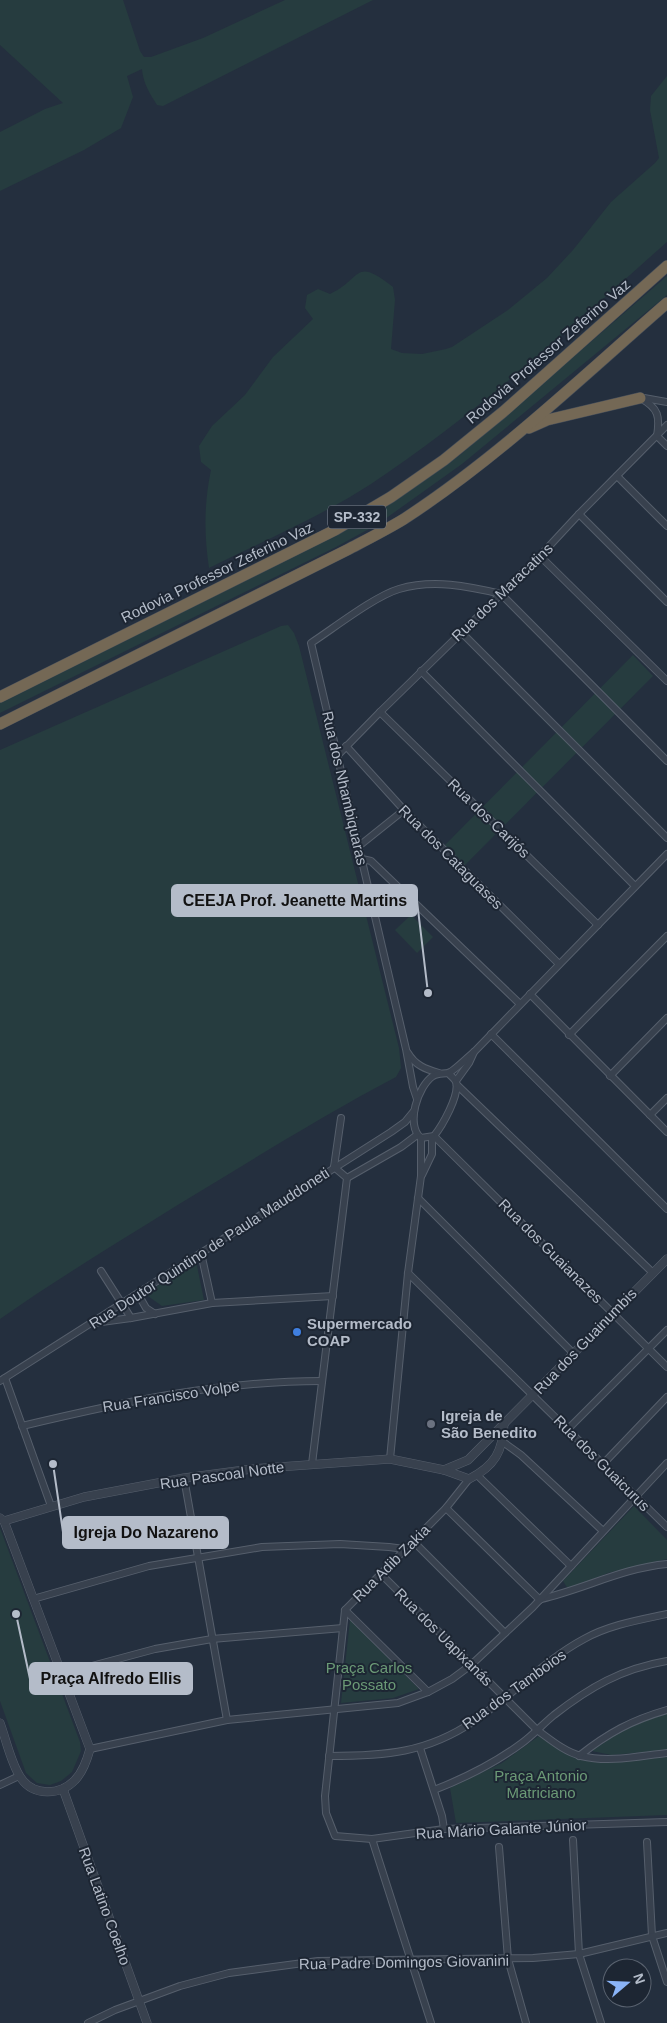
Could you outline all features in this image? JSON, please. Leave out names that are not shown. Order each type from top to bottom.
[{"type":"highway","name":"Rodovia Professor Zeferino Vaz","points":[[0,697],[335,530],[391,497],[444,460],[503,412],[667,266]]},
{"type":"highway","name":"SP-332","points":[[0,724],[347,550],[402,520],[455,484],[519,432],[667,303]]},
{"type":"highway","points":[[519,432],[547,420],[640,398]]},
{"type":"street","points":[[640,398],[667,402]]},
{"type":"street","points":[[640,398],[650,403],[658,414],[657,436],[667,446]]},
{"type":"street","name":"Rua dos Maracatins","points":[[337,756],[421,671],[540,556],[667,426]]},
{"type":"street","points":[[617,476],[667,526]]},
{"type":"street","points":[[579,514],[667,602]]},
{"type":"street","points":[[540,556],[667,681]]},
{"type":"street","name":"Rua dos Nhambiquaras","points":[[417,1099],[311,643],[372,603],[398,589],[428,584],[465,585],[501,594]]},
{"type":"street","points":[[501,594],[667,761]]},
{"type":"street","points":[[461,632],[667,838]]},
{"type":"street","points":[[421,671],[636,886]]},
{"type":"street","name":"Rua dos Carijós","points":[[380,712],[598,925]]},
{"type":"street","name":"Rua dos Cataguases","points":[[346,746],[404,810],[559,964]]},
{"type":"street","points":[[359,846],[404,810]]},
{"type":"street","points":[[390,1459],[408,1273],[421,1176],[419,1136],[413,1124],[417,1099],[432,1077],[439,1073],[448,1073],[475,1051],[667,854]]},
{"type":"street","points":[[362,859],[371,860],[520,1004]]},
{"type":"street","points":[[569,1035],[667,936]]},
{"type":"street","points":[[530,994],[667,1132]]},
{"type":"street","points":[[610,1076],[667,1018]]},
{"type":"street","points":[[492,1034],[667,1209]]},
{"type":"street","name":"Rua dos Nhambiquaras","points":[[406,1049],[412,1059],[423,1068],[439,1073]]},
{"type":"street","points":[[421,1176],[432,1154],[433,1136],[441,1126],[448,1111],[456,1083],[475,1051]]},
{"type":"street","points":[[448,1073],[456,1083],[653,1272]]},
{"type":"street","points":[[650,1115],[667,1098]]},
{"type":"street","name":"Rua Doutor Quintino de Paula Mauddoneti","points":[[2,1379],[391,1132],[405,1122],[414,1111]]},
{"type":"street","points":[[341,1118],[334,1167],[347,1178]]},
{"type":"street","points":[[347,1178],[419,1136],[433,1136]]},
{"type":"street","name":"Rua dos Guaianazes","points":[[433,1136],[667,1367]]},
{"type":"street","points":[[312,1464],[347,1178]]},
{"type":"street","points":[[418,1198],[573,1353]]},
{"type":"street","points":[[201,1253],[212,1303]]},
{"type":"street","name":"Rua dos Guainumbis","points":[[444,1470],[468,1460],[667,1258]]},
{"type":"street","points":[[100,1271],[131,1318]]},
{"type":"street","name":"Rua dos Guaicurus","points":[[408,1273],[667,1527]]},
{"type":"street","points":[[138,1294],[146,1308],[155,1314]]},
{"type":"street","points":[[92,1323],[212,1303],[333,1296]]},
{"type":"street","points":[[568,1429],[667,1330]]},
{"type":"street","points":[[2,1379],[22,1426],[51,1506]]},
{"type":"street","name":"Rua Francisco Volpe","points":[[22,1426],[134,1400],[207,1388],[281,1381],[322,1381]]},
{"type":"street","points":[[603,1464],[667,1396]]},
{"type":"street","points":[[444,1470],[459,1477],[469,1478],[477,1475],[500,1453],[504,1442],[504,1423]]},
{"type":"street","points":[[504,1442],[521,1455],[603,1532]]},
{"type":"street","name":"Rua Pascoal Notte","points":[[2,1519],[84,1498],[184,1478],[252,1469],[390,1459],[444,1470]]},
{"type":"street","points":[[90,1749],[227,1720],[398,1703],[428,1692],[452,1679],[471,1665],[540,1600],[667,1463]]},
{"type":"street","points":[[477,1475],[571,1566]]},
{"type":"street","points":[[184,1478],[227,1720]]},
{"type":"street","name":"Rua Adib Zakia","points":[[335,1836],[326,1813],[325,1796],[345,1610],[446,1508],[469,1478]]},
{"type":"street","points":[[446,1508],[540,1600]]},
{"type":"street","points":[[0,1723],[19,1776],[27,1786],[38,1792],[63,1789],[75,1781],[85,1766],[90,1749],[2,1519]]},
{"type":"street","points":[[413,1541],[505,1633]]},
{"type":"street","points":[[33,1599],[149,1566],[262,1548],[360,1544],[404,1549]]},
{"type":"street","points":[[540,1600],[561,1594],[595,1580],[624,1572],[667,1564]]},
{"type":"street","name":"Rua dos Uapixanás","points":[[380,1573],[537,1730],[558,1745],[579,1756],[601,1760],[667,1754]]},
{"type":"street","points":[[345,1610],[428,1692]]},
{"type":"street","name":"Rua dos Tamboios","points":[[330,1756],[383,1755],[420,1748],[474,1721],[541,1666],[584,1639],[613,1626],[667,1614]]},
{"type":"street","points":[[62,1674],[155,1649],[212,1639],[343,1628]]},
{"type":"street","points":[[434,1790],[457,1781],[496,1761],[595,1686],[631,1669],[667,1661]]},
{"type":"street","points":[[579,1756],[601,1739],[624,1725],[667,1710]]},
{"type":"street","points":[[420,1748],[444,1829]]},
{"type":"street","points":[[0,1786],[19,1776]]},
{"type":"street","name":"Rua Latino Coelho","points":[[63,1789],[147,2023]]},
{"type":"street","name":"Rua Mário Galante Júnior","points":[[335,1836],[372,1839],[444,1829],[667,1822]]},
{"type":"street","points":[[372,1839],[431,2023]]},
{"type":"street","points":[[573,1840],[579,1954],[601,2023]]},
{"type":"street","points":[[648,1842],[652,1936],[667,1982]]},
{"type":"street","points":[[499,1846],[508,1959],[526,2023]]},
{"type":"street","name":"Rua Padre Domingos Giovanini","points":[[88,2023],[180,1986],[229,1972],[318,1961],[508,1959],[579,1954],[667,1933]]},
{"type":"green space","points":[[0,0],[123,0],[140,51],[144,57],[151,57],[203,38],[285,0],[373,0],[163,106],[157,105],[152,97],[145,84],[142,69],[127,76],[133,97],[121,128],[84,150],[0,191],[0,132],[45,109],[63,103],[0,45]]},
{"type":"green space","points":[[667,76],[667,242],[523,369],[410,457],[352,496],[209,568],[205,519],[211,470],[201,462],[199,446],[212,426],[245,395],[273,357],[313,319],[305,308],[307,295],[318,289],[330,294],[341,288],[359,273],[371,273],[393,287],[395,300],[391,349],[402,353],[422,354],[452,347],[508,310],[547,278],[573,250],[611,202],[659,158],[650,110],[651,96]]},
{"type":"green space","points":[[667,276],[667,295],[462,464],[378,524],[336,547],[0,713],[0,702],[335,536],[382,509],[460,455]]},
{"type":"green space","points":[[288,625],[294,633],[299,646],[399,1048],[401,1068],[396,1077],[312,1124],[176,1206],[65,1275],[0,1319],[0,750],[281,626]]},
{"type":"green space","points":[[633,655],[653,676],[465,865],[445,845]]},
{"type":"green space","points":[[411,915],[433,937],[417,953],[395,930]]},
{"type":"green space","points":[[196,1261],[204,1300],[162,1306],[145,1294]]},
{"type":"green space","points":[[634,1506],[667,1540],[667,1559],[608,1573],[568,1589],[563,1581]]},
{"type":"green space","points":[[0,1528],[80,1742],[81,1751],[72,1772],[61,1781],[50,1785],[37,1783],[26,1773],[0,1701]]},
{"type":"green space","name":"Praça Carlos Possato","points":[[350,1620],[419,1689],[393,1698],[341,1703]]},
{"type":"green space","name":"Praça Antonio Matriciano","points":[[667,1713],[667,1750],[611,1755],[592,1751],[630,1725]]},
{"type":"green space","name":"Praça Antonio Matriciano","points":[[539,1736],[565,1754],[585,1761],[621,1762],[667,1757],[667,1815],[456,1823],[450,1788],[502,1763]]},
{"type":"place","name":"CEEJA Prof. Jeanette Martins","points":[[428,993]]},
{"type":"place","name":"Supermercado COAP","points":[[297,1332]]},
{"type":"place","name":"Igreja de São Benedito","points":[[431,1424]]},
{"type":"place","name":"Igreja Do Nazareno","points":[[53,1464]]},
{"type":"place","name":"Praça Alfredo Ellis","points":[[16,1614]]}]
